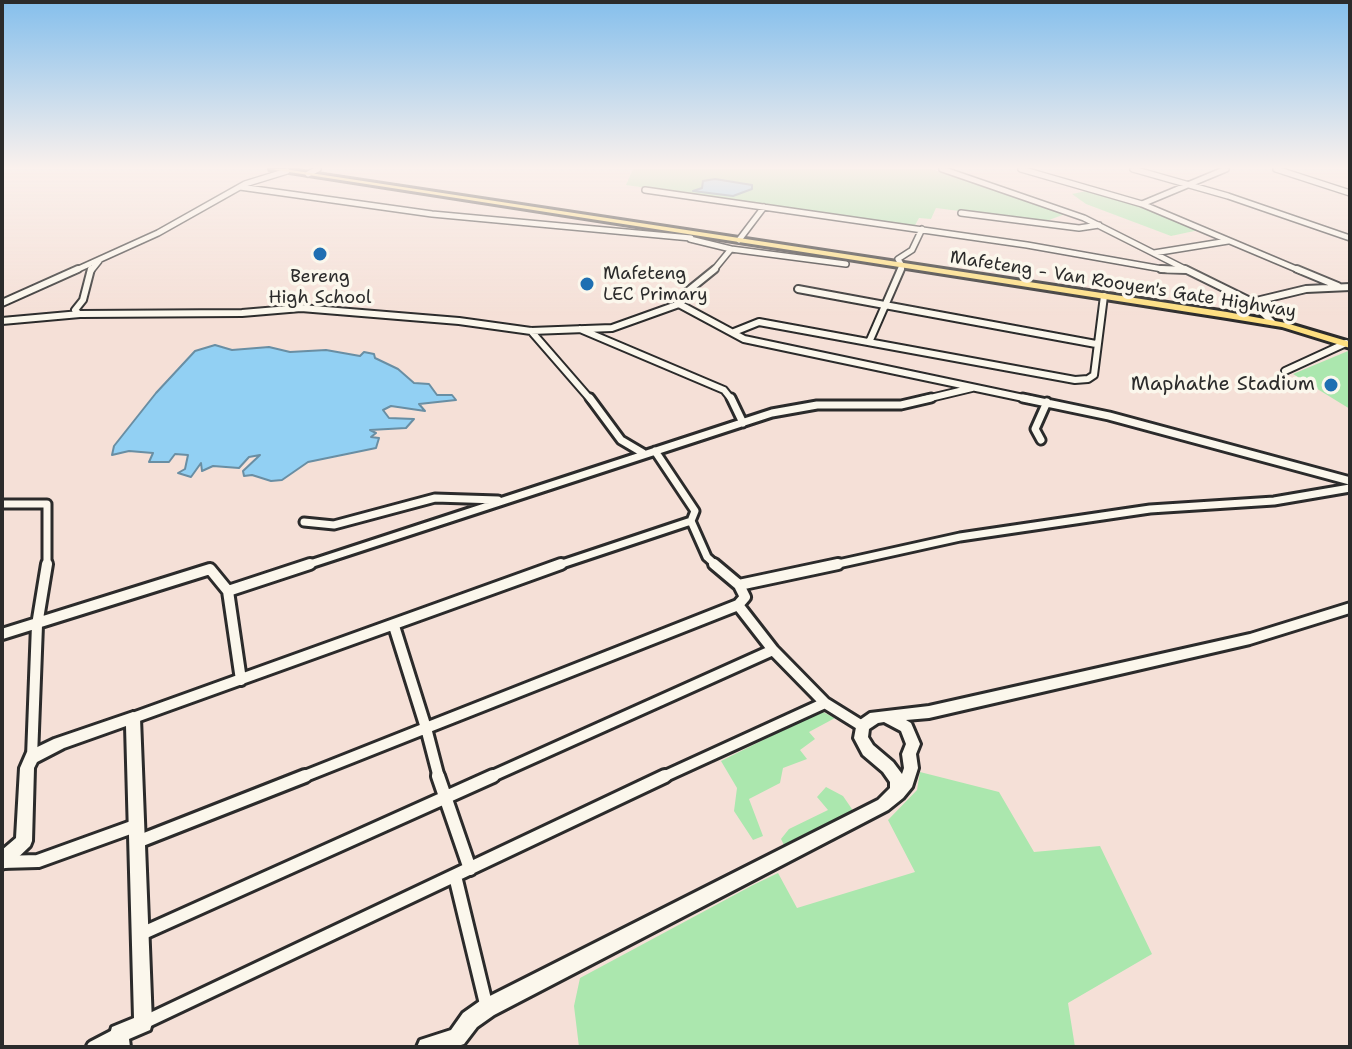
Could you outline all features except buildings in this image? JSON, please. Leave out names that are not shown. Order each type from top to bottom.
[{"type":"main road","name":"Mafeteng - Van Rooyen's Gate Highway","points":[[580,218],[692,236],[739,240],[797,253],[1272,322],[1348,344]]},
{"type":"street","points":[[2,303],[185,218]]},
{"type":"street","points":[[479,218],[692,236],[731,249],[797,253],[846,264]]},
{"type":"street","points":[[739,240],[756,218]]},
{"type":"street","points":[[843,218],[1093,255],[1113,262],[1187,270]]},
{"type":"street","points":[[1000,218],[1079,228],[1099,225]]},
{"type":"street","points":[[1083,218],[1252,302],[1272,322]]},
{"type":"street","points":[[1176,218],[1338,286]]},
{"type":"street","points":[[1290,218],[1350,238]]},
{"type":"street","points":[[870,340],[902,266],[898,259],[912,250],[922,229]]},
{"type":"street","points":[[1153,253],[1231,240]]},
{"type":"street","points":[[679,304],[678,299],[711,273],[731,249]]},
{"type":"street","points":[[80,314],[75,310],[83,300],[92,266],[108,255]]},
{"type":"street","points":[[1252,302],[1283,293],[1350,284]]},
{"type":"street","points":[[798,289],[1096,344]]},
{"type":"street","points":[[734,332],[759,322],[1075,380],[1094,375],[1104,296]]},
{"type":"street","points":[[2,321],[80,314],[242,313],[301,308],[459,321],[531,331],[612,328],[679,304],[756,342],[1047,402],[1350,481]]},
{"type":"street","points":[[580,328],[724,390],[732,399],[743,423]]},
{"type":"street","points":[[531,331],[589,397],[621,440],[643,453]]},
{"type":"street","points":[[1285,371],[1348,344]]},
{"type":"street","points":[[228,591],[643,453],[797,407],[901,405],[972,388]]},
{"type":"street","points":[[1041,440],[1035,429],[1047,402]]},
{"type":"street","points":[[2,861],[38,861],[136,834],[426,728],[738,605],[745,597],[739,585],[707,557],[691,521],[695,511],[655,451]]},
{"type":"street","points":[[739,585],[960,537],[1150,509],[1274,501],[1350,488]]},
{"type":"street","points":[[304,522],[334,525],[435,498],[485,501],[515,498]]},
{"type":"street","points":[[2,504],[47,504],[48,557],[37,625],[32,757],[27,768],[24,841],[2,861]]},
{"type":"street","points":[[32,757],[59,743],[394,626],[610,546],[691,521]]},
{"type":"street","points":[[2,634],[210,569],[228,591],[241,680]]},
{"type":"street","points":[[738,605],[773,650],[825,703],[862,726]]},
{"type":"street","points":[[862,726],[870,719],[929,712],[1250,639],[1350,608]]},
{"type":"street","points":[[394,626],[444,797],[470,869]]},
{"type":"street","points":[[141,934],[773,650]]},
{"type":"street","points":[[93,1047],[119,1041],[143,1023],[825,703]]},
{"type":"street","points":[[910,733],[918,720],[929,712]]},
{"type":"street","points":[[427,1047],[455,1042],[470,1020],[487,1008],[865,816],[898,793],[907,782],[913,744],[910,733],[901,722],[886,716]]},
{"type":"street","points":[[133,718],[143,1023]]},
{"type":"street","points":[[862,726],[863,744],[881,759],[897,780],[898,793]]},
{"type":"street","points":[[881,759],[897,760],[909,754]]},
{"type":"street","points":[[455,876],[487,1008]]},
{"type":"green space","points":[[852,218],[931,218],[919,218],[914,227]]},
{"type":"green space","points":[[1013,218],[1055,218],[1044,222]]},
{"type":"green space","points":[[1123,218],[1171,218],[1199,230],[1171,236]]},
{"type":"green space","name":"Maphathe Stadium","points":[[1348,351],[1350,409],[1293,374]]},
{"type":"green space","points":[[821,711],[835,718],[809,732],[815,739],[800,750],[807,759],[783,768],[780,783],[749,799],[763,836],[753,840],[734,811],[737,788],[721,761]]},
{"type":"green space","points":[[920,772],[999,792],[1034,852],[1100,846],[1152,954],[1068,1003],[1075,1047],[579,1047],[574,1006],[580,978],[753,885],[778,873],[797,908],[915,872],[888,820],[917,790]]},
{"type":"green space","points":[[826,787],[843,796],[854,812],[784,845],[781,839],[789,829],[828,810],[817,797]]},
{"type":"water","points":[[215,345],[232,350],[269,347],[290,352],[326,350],[360,356],[364,352],[374,354],[375,358],[398,369],[414,383],[429,384],[437,395],[452,395],[456,400],[419,404],[425,411],[391,406],[383,410],[389,418],[414,419],[406,428],[370,430],[376,433],[371,437],[379,438],[376,448],[308,462],[282,480],[244,476],[243,471],[260,455],[249,457],[239,468],[213,466],[202,471],[201,463],[191,477],[178,473],[185,469],[188,455],[175,454],[169,462],[149,462],[153,453],[129,451],[112,455],[114,446],[156,393],[195,351]]},
{"type":"place","name":"Bereng High School","points":[[320,254]]},
{"type":"place","name":"Mafeteng LEC Primary","points":[[587,284]]},
{"type":"place","name":"Maphathe Stadium","points":[[1331,385]]}]
